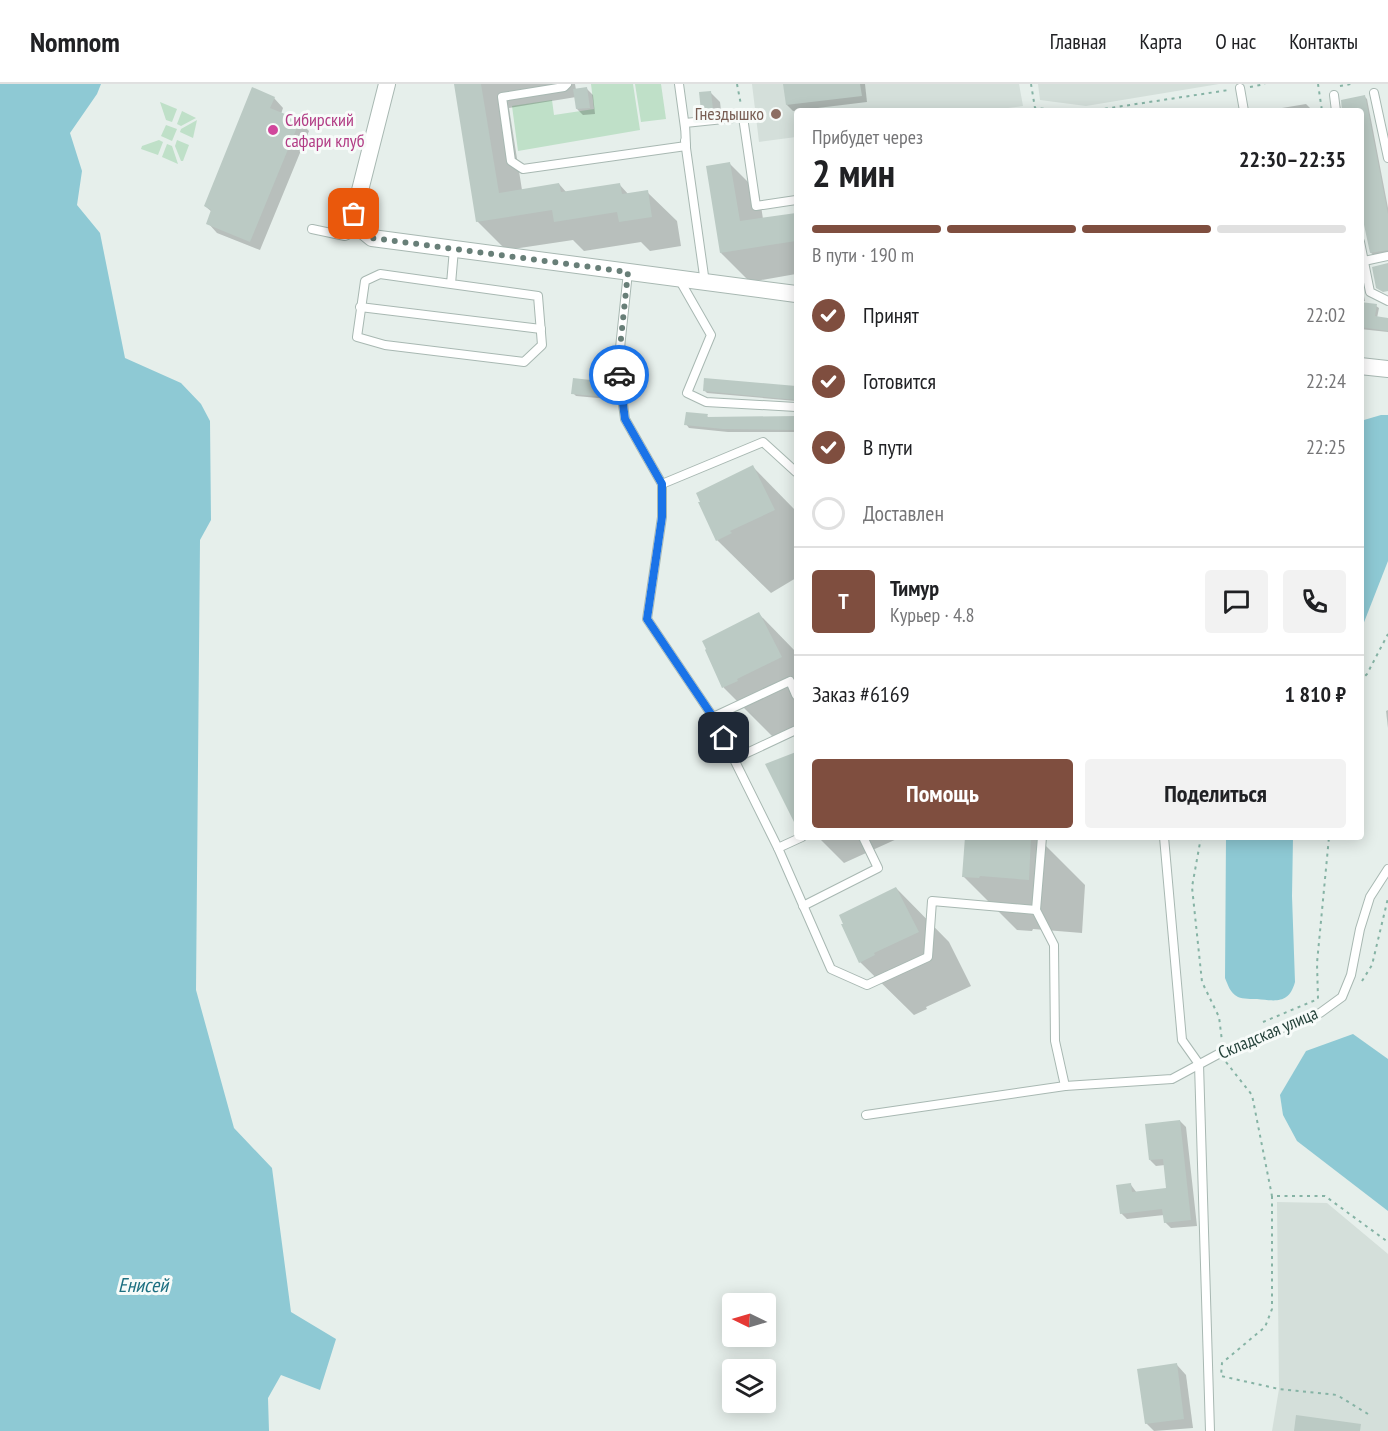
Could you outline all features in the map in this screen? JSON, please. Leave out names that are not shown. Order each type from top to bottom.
[{"type":"street","points":[[387,84],[354,214],[367,234],[454,249],[794,294]]},
{"type":"street","points":[[1364,366],[1388,369]]},
{"type":"lane","points":[[567,84],[564,87],[501,98],[511,161],[523,170],[686,146]]},
{"type":"lane","points":[[679,84],[705,283]]},
{"type":"lane","points":[[1240,88],[1243,108]]},
{"type":"lane","points":[[1374,93],[1388,158]]},
{"type":"lane","points":[[1334,95],[1336,108]]},
{"type":"lane","points":[[685,123],[743,117],[756,206],[794,200]]},
{"type":"lane","points":[[312,229],[345,236],[367,234]]},
{"type":"lane","points":[[451,284],[454,249]]},
{"type":"lane","points":[[1388,256],[1364,261],[1370,292],[1388,301]]},
{"type":"lane","points":[[628,272],[618,367],[625,419],[662,484],[662,517],[647,619],[713,717],[778,848],[831,969],[867,985],[928,957],[932,901],[1036,910]]},
{"type":"lane","points":[[380,274],[451,284],[538,296],[542,345],[524,362],[385,345],[357,337],[365,281],[380,274]]},
{"type":"lane","points":[[679,279],[711,335],[687,393],[706,402],[794,407]]},
{"type":"lane","points":[[360,308],[541,329]]},
{"type":"lane","points":[[662,484],[763,442],[794,470]]},
{"type":"lane","points":[[713,717],[790,681],[794,690]]},
{"type":"lane","points":[[734,759],[794,731]]},
{"type":"lane","points":[[778,848],[795,840]]},
{"type":"lane","points":[[803,906],[878,868],[864,840]]},
{"type":"lane","points":[[1042,840],[1036,910],[1054,945],[1055,1041],[1065,1086]]},
{"type":"lane","points":[[1164,840],[1182,1040],[1198,1064],[1210,1431]]},
{"type":"lane","name":"Складская улица","points":[[866,1115],[1065,1086],[1172,1079],[1224,1051],[1320,1013],[1342,997],[1351,975],[1360,929],[1370,897],[1388,869]]},
{"type":"path","points":[[738,84],[743,117]]},
{"type":"path","points":[[1031,84],[1035,108]]},
{"type":"path","points":[[1109,108],[1265,84]]},
{"type":"path","points":[[1318,84],[1322,108]]},
{"type":"path","points":[[1364,677],[1388,634]]},
{"type":"path","points":[[1200,840],[1192,887],[1202,982],[1219,1017],[1226,1062],[1252,1095],[1272,1196],[1272,1309],[1265,1327],[1222,1363],[1221,1376],[1279,1389],[1337,1395],[1368,1414]]},
{"type":"path","points":[[1254,1026],[1318,999],[1317,963],[1329,840]]},
{"type":"path","points":[[1272,1196],[1325,1196],[1388,1242]]},
{"type":"shaded area","name":"Гнездышко","points":[[752,84],[1019,84],[1023,106],[1007,108],[794,108],[794,137],[759,142]]},
{"type":"shaded area","points":[[1038,84],[1219,84],[1086,106],[1040,100]]},
{"type":"shaded area","points":[[1277,1202],[1327,1203],[1388,1254],[1388,1431],[1272,1431],[1279,1389]]},
{"type":"green space","points":[[591,84],[633,84],[640,130],[518,151],[512,106],[552,100],[554,115],[594,109]]},
{"type":"green space","points":[[635,84],[661,84],[666,119],[641,122]]},
{"type":"green space","points":[[160,102],[177,109],[172,122],[166,120]]},
{"type":"green space","points":[[182,111],[196,118],[181,126],[177,124]]},
{"type":"green space","points":[[197,120],[193,138],[180,132],[181,129]]},
{"type":"green space","points":[[166,125],[177,129],[172,141],[161,136]]},
{"type":"green space","points":[[159,140],[163,142],[158,155],[141,149],[142,146]]},
{"type":"green space","points":[[177,140],[189,145],[183,161],[175,146]]},
{"type":"green space","points":[[167,144],[172,146],[178,164],[162,157]]},
{"type":"water","name":"Енисей","points":[[0,84],[101,84],[97,94],[70,133],[82,171],[77,205],[100,233],[125,358],[181,383],[201,404],[210,421],[211,520],[200,540],[196,990],[234,1128],[272,1168],[291,1312],[336,1339],[320,1390],[281,1375],[268,1398],[269,1431],[0,1431]]},
{"type":"water","points":[[1388,415],[1388,561],[1364,622],[1364,420]]},
{"type":"water","points":[[1226,840],[1293,840],[1295,982],[1292,989],[1285,998],[1281,999],[1245,999],[1231,991],[1225,978]]},
{"type":"water","points":[[1353,1034],[1388,1059],[1388,1211],[1297,1141],[1283,1115],[1280,1095],[1306,1051]]},
{"type":"building","points":[[454,84],[481,84],[499,193],[559,183],[561,192],[620,183],[622,194],[648,190],[652,217],[619,222],[617,212],[554,222],[552,210],[476,222]]},
{"type":"building","points":[[783,84],[860,84],[862,96],[786,105]]},
{"type":"building","points":[[252,87],[275,97],[270,108],[300,120],[250,242],[206,224],[211,210],[204,206]]},
{"type":"building","points":[[587,87],[590,108],[576,109],[573,89]]},
{"type":"building","points":[[711,91],[713,110],[701,111],[699,92]]},
{"type":"building","points":[[1365,95],[1388,214],[1388,250],[1370,253],[1364,225],[1364,108],[1342,108],[1341,100]]},
{"type":"building","points":[[730,162],[740,221],[794,213],[794,241],[720,253],[706,166]]},
{"type":"building","points":[[337,206],[345,208],[345,223],[334,220]]},
{"type":"building","points":[[1388,263],[1388,291],[1383,292],[1376,288],[1372,267]]},
{"type":"building","points":[[1364,302],[1377,304],[1375,316],[1388,318],[1388,331],[1364,328]]},
{"type":"building","points":[[573,378],[608,382],[606,397],[571,394]]},
{"type":"building","points":[[704,378],[794,386],[794,400],[703,391]]},
{"type":"building","points":[[686,412],[708,414],[707,417],[794,416],[794,430],[723,429],[684,425]]},
{"type":"building","points":[[753,465],[775,510],[730,531],[732,533],[716,541],[696,493]]},
{"type":"building","points":[[759,612],[782,657],[722,688],[702,641]]},
{"type":"building","points":[[794,753],[794,822],[765,764]]},
{"type":"building","points":[[965,840],[1031,840],[1029,880],[980,876],[979,878],[962,877]]},
{"type":"building","points":[[896,887],[919,932],[874,953],[875,955],[859,963],[839,915]]},
{"type":"building","points":[[1180,1120],[1191,1220],[1164,1223],[1162,1209],[1120,1214],[1116,1185],[1131,1183],[1132,1192],[1166,1188],[1163,1159],[1149,1160],[1145,1124]]},
{"type":"building","points":[[1177,1363],[1184,1419],[1145,1424],[1137,1369]]},
{"type":"building","points":[[1296,1415],[1361,1424],[1360,1431],[1294,1431]]},
{"type":"way so far","points":[[354,214],[361,230],[372,238],[628,272],[619,375]]},
{"type":"place","name":"Гнездышко","points":[[776,114]]},
{"type":"place","name":"Сибирский сафари клуб","points":[[273,130]]},
{"type":"route","points":[[619,375],[625,419],[662,484],[662,517],[647,619],[713,717],[724,738]]}]
